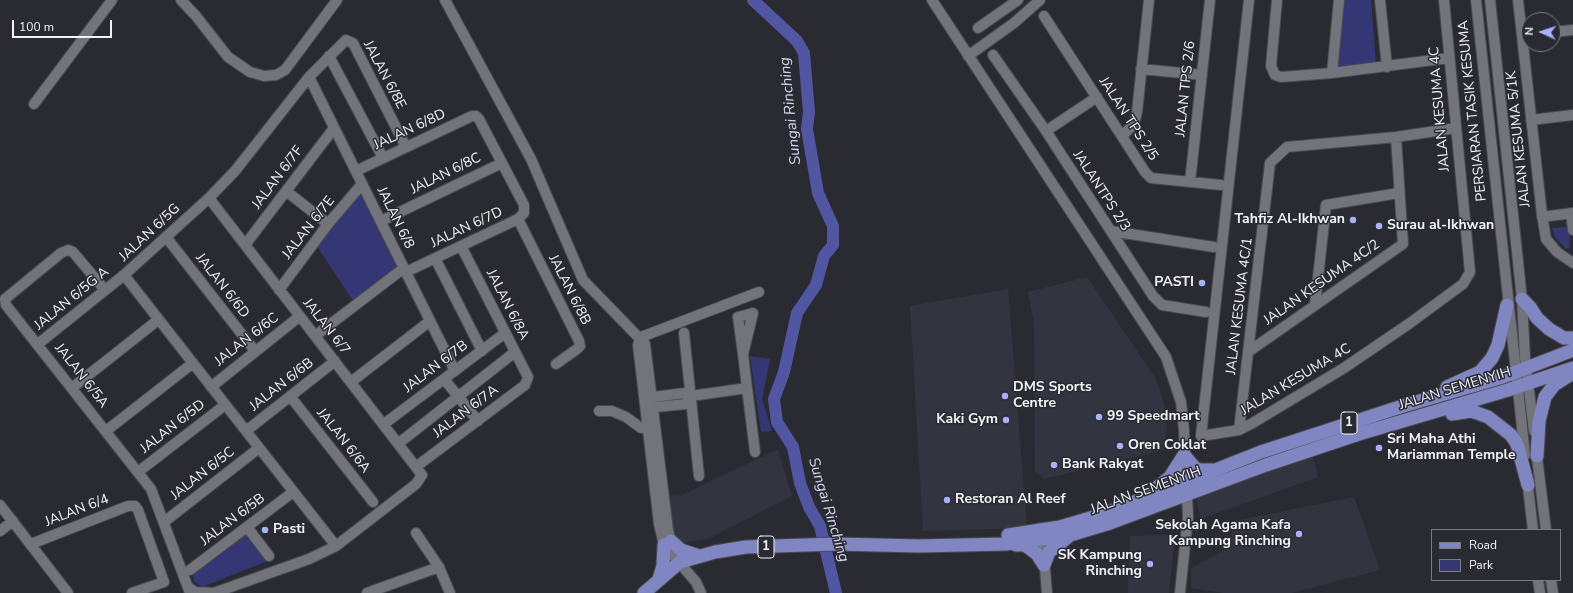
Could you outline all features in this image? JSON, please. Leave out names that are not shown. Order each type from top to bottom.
[{"type":"main road","points":[[1522,299],[1530,307],[1537,318],[1549,329],[1564,338],[1573,338]]},
{"type":"main road","points":[[1403,406],[1480,372],[1492,358],[1498,345],[1507,305]]},
{"type":"main road","name":"JALAN SEMENYIH","points":[[870,544],[1024,533],[1042,536],[1070,535],[1110,523],[1186,488],[1214,470],[1261,452],[1403,406],[1521,371],[1573,350]]},
{"type":"main road","name":"JALAN SEMENYIH","points":[[645,592],[659,579],[682,564],[699,556],[746,547],[836,544],[919,546],[1006,544],[1042,536],[1132,503],[1274,462],[1399,422],[1523,385],[1573,368]]},
{"type":"main road","points":[[1537,456],[1539,421],[1545,397],[1554,385],[1573,373]]},
{"type":"main road","points":[[1399,422],[1471,411],[1488,417],[1511,435],[1516,444],[1528,485]]},
{"type":"main road","points":[[1132,503],[1165,482],[1184,455],[1194,467],[1199,470],[1214,470]]},
{"type":"main road","points":[[1041,559],[1070,535]]},
{"type":"main road","points":[[659,579],[667,543],[681,550],[699,556]]},
{"type":"main road","name":"1","points":[[1006,544],[1025,545],[1041,559]]},
{"type":"main road","name":"JALAN SEMENYIH","points":[[645,592],[682,564],[715,552]]},
{"type":"street","points":[[34,104],[112,0]]},
{"type":"street","points":[[180,0],[196,16],[228,57],[250,72],[264,76],[276,75],[285,70],[337,0]]},
{"type":"street","points":[[445,0],[531,159],[583,280],[641,337]]},
{"type":"street","points":[[932,0],[1166,357],[1181,402],[1187,532],[1180,593]]},
{"type":"street","points":[[978,28],[1018,0]]},
{"type":"street","points":[[968,56],[1014,23],[1040,0]]},
{"type":"street","points":[[1122,136],[1134,124],[1149,0]]},
{"type":"street","name":"JALAN TPS 2/6","points":[[1190,182],[1210,0]]},
{"type":"street","name":"JALAN KESUMA 4C","points":[[1249,0],[1201,436],[1239,430],[1252,424],[1344,368],[1410,323],[1463,284],[1470,272],[1444,0]]},
{"type":"street","points":[[1277,0],[1272,72],[1275,75],[1281,77],[1332,73],[1449,58]]},
{"type":"street","points":[[1332,73],[1338,0]]},
{"type":"street","points":[[1380,0],[1387,67]]},
{"type":"street","name":"PERSIARAN TASIK KESUMA","points":[[1476,0],[1507,305],[1537,456],[1546,529]]},
{"type":"street","name":"PERSIARAN TASIK KESUMA","points":[[1490,0],[1522,299],[1521,371]]},
{"type":"street","name":"JALAN KESUMA 5/1K","points":[[1518,0],[1521,13]]},
{"type":"street","name":"JALAN TPS 2/5","points":[[1044,16],[1150,178],[1221,185]]},
{"type":"street","points":[[1561,31],[1573,30]]},
{"type":"street","name":"JALAN 6/5G","points":[[336,546],[124,275],[209,198],[235,171],[309,77],[346,40]]},
{"type":"street","name":"JALAN 6/8E","points":[[346,40],[353,43],[406,147]]},
{"type":"street","name":"JALAN KESUMA 5/1K","points":[[1527,52],[1531,120],[1542,217],[1546,238],[1557,252],[1573,263]]},
{"type":"street","name":"JALANTPS 2/3","points":[[993,55],[1046,131],[1153,296],[1162,305],[1206,312]]},
{"type":"street","points":[[329,56],[383,158]]},
{"type":"street","points":[[1141,69],[1202,75]]},
{"type":"street","name":"JALAN 6/8","points":[[309,77],[455,371]]},
{"type":"street","points":[[1046,131],[1097,97]]},
{"type":"street","points":[[1531,120],[1573,115]]},
{"type":"street","name":"JALAN 6/8D","points":[[356,171],[472,116],[476,116],[479,119],[502,163]]},
{"type":"street","name":"JALAN 6/7F","points":[[245,245],[334,128]]},
{"type":"street","name":"JALAN KESUMA 4C/1","points":[[1239,430],[1270,163],[1287,147],[1396,137],[1456,128]]},
{"type":"street","name":"JALAN KESUMA 4C/2","points":[[1248,352],[1403,244],[1396,137]]},
{"type":"street","points":[[502,163],[524,205],[524,213],[518,219]]},
{"type":"street","name":"JALAN 6/8C","points":[[381,221],[502,163]]},
{"type":"street","name":"JALAN 6/7E","points":[[279,290],[328,224],[362,184]]},
{"type":"street","points":[[286,191],[328,224]]},
{"type":"street","points":[[1315,305],[1326,205],[1399,193]]},
{"type":"street","name":"JALAN 6/7","points":[[209,198],[420,470]]},
{"type":"street","points":[[1542,217],[1572,213],[1573,230]]},
{"type":"street","name":"JALAN 6/7D","points":[[315,336],[405,270],[435,258],[518,219]]},
{"type":"street","name":"JALAN 6/8B","points":[[518,219],[580,341],[580,346],[578,349],[556,364]]},
{"type":"street","points":[[1111,231],[1214,247]]},
{"type":"street","name":"JALAN 6/6D","points":[[166,237],[255,351]]},
{"type":"street","name":"JALAN 6/8A","points":[[461,246],[528,377]]},
{"type":"street","name":"JALAN 6/5A","points":[[106,290],[73,252],[68,250],[61,253],[8,294],[5,298],[6,305],[151,489],[188,591]]},
{"type":"street","points":[[435,258],[482,351]]},
{"type":"street","name":"JALAN 6/5G A","points":[[38,344],[124,275]]},
{"type":"street","points":[[667,543],[649,403],[638,345],[641,337],[760,292]]},
{"type":"street","name":"JALAN 6/6C","points":[[211,386],[300,316]]},
{"type":"street","points":[[72,388],[158,320]]},
{"type":"street","points":[[351,382],[430,321]]},
{"type":"street","name":"JALAN 6/7B","points":[[384,424],[506,333]]},
{"type":"street","points":[[684,333],[699,476]]},
{"type":"street","points":[[399,443],[515,352]]},
{"type":"street","points":[[743,354],[755,452]]},
{"type":"street","name":"JALAN 6/6B","points":[[246,431],[335,361]]},
{"type":"street","points":[[106,431],[193,363]]},
{"type":"street","name":"JALAN 6/7A","points":[[188,591],[214,593],[315,556],[336,546],[416,484],[420,470],[478,421],[525,385],[528,377]]},
{"type":"street","points":[[444,379],[457,397],[478,421]]},
{"type":"street","name":"PERSIARAN TASIK KESUMA","points":[[1523,385],[1528,485],[1533,529]]},
{"type":"street","points":[[649,403],[685,393],[690,396],[747,388]]},
{"type":"street","name":"JALAN 6/6A","points":[[290,396],[373,502]]},
{"type":"street","points":[[649,403],[648,428],[659,524],[667,543],[696,582],[701,593]]},
{"type":"street","name":"JALAN 6/5D","points":[[138,472],[225,405]]},
{"type":"street","points":[[599,411],[612,410],[626,417],[641,428],[648,428]]},
{"type":"street","name":"JALAN 6/5C","points":[[164,522],[259,448]]},
{"type":"street","name":"JALAN 6/5B","points":[[190,570],[293,492]]},
{"type":"street","points":[[0,505],[68,593]]},
{"type":"street","name":"JALAN 6/4","points":[[31,544],[128,506],[135,506],[138,510],[164,582],[132,593]]},
{"type":"street","points":[[0,531],[13,520]]},
{"type":"street","points":[[247,527],[269,556]]},
{"type":"street","points":[[315,556],[323,547],[325,540],[324,530],[336,535],[353,533]]},
{"type":"street","points":[[416,533],[439,567],[450,593]]},
{"type":"street","points":[[1042,536],[1041,559],[1047,593]]},
{"type":"street","points":[[367,593],[439,567]]},
{"type":"street","points":[[1538,581],[1540,593]]},
{"type":"street","points":[[1551,581],[1552,593]]},
{"type":"shaded area","points":[[1087,277],[1156,379],[1164,404],[1167,427],[1166,440],[1163,450],[1044,479],[1035,472],[1034,324],[1028,292]]},
{"type":"shaded area","points":[[1008,289],[1027,528],[923,531],[910,306]]},
{"type":"shaded area","points":[[778,449],[792,496],[708,539],[676,544],[669,495],[680,496]]},
{"type":"shaded area","points":[[1312,454],[1318,477],[1201,519],[1196,499]]},
{"type":"shaded area","name":"Sekolah Agama Kafa Kampung Rinching","points":[[1354,497],[1380,570],[1291,593],[1224,593],[1191,588],[1191,568],[1230,547],[1233,521]]},
{"type":"shaded area","name":"SK Kampung Rinching","points":[[1175,535],[1169,593],[1128,593],[1130,536]]},
{"type":"green space","points":[[1343,0],[1371,0],[1376,65],[1336,67]]},
{"type":"green space","points":[[362,186],[403,268],[355,304],[315,243]]},
{"type":"green space","points":[[1569,227],[1570,248],[1566,249],[1555,237],[1552,228]]},
{"type":"green space","points":[[750,356],[770,359],[762,399],[772,431],[761,432]]},
{"type":"green space","points":[[247,530],[270,560],[202,587],[194,581],[193,573]]},
{"type":"waterway","name":"Sungai Rinching","points":[[753,0],[797,41],[804,53],[809,112],[807,129],[818,193],[833,226],[833,245],[824,256],[816,285],[797,313],[784,372],[774,399],[777,422],[793,447],[800,483],[809,507],[820,526],[836,593]]},
{"type":"place","name":"Tahfiz Al-Ikhwan","points":[[1353,220]]},
{"type":"place","name":"Surau al-Ikhwan","points":[[1379,226]]},
{"type":"place","name":"PASTI","points":[[1202,283]]},
{"type":"place","name":"DMS Sports Centre","points":[[1005,396]]},
{"type":"place","name":"99 Speedmart","points":[[1099,417]]},
{"type":"place","name":"Kaki Gym","points":[[1006,420]]},
{"type":"place","name":"Oren Coklat","points":[[1120,446]]},
{"type":"place","name":"Sri Maha Athi Mariamman Temple","points":[[1379,448]]},
{"type":"place","name":"Bank Rakyat","points":[[1054,465]]},
{"type":"place","name":"Restoran Al Reef","points":[[947,500]]},
{"type":"place","name":"Pasti","points":[[265,530]]},
{"type":"place","name":"Sekolah Agama Kafa Kampung Rinching","points":[[1299,534]]},
{"type":"place","name":"SK Kampung Rinching","points":[[1150,564]]}]
